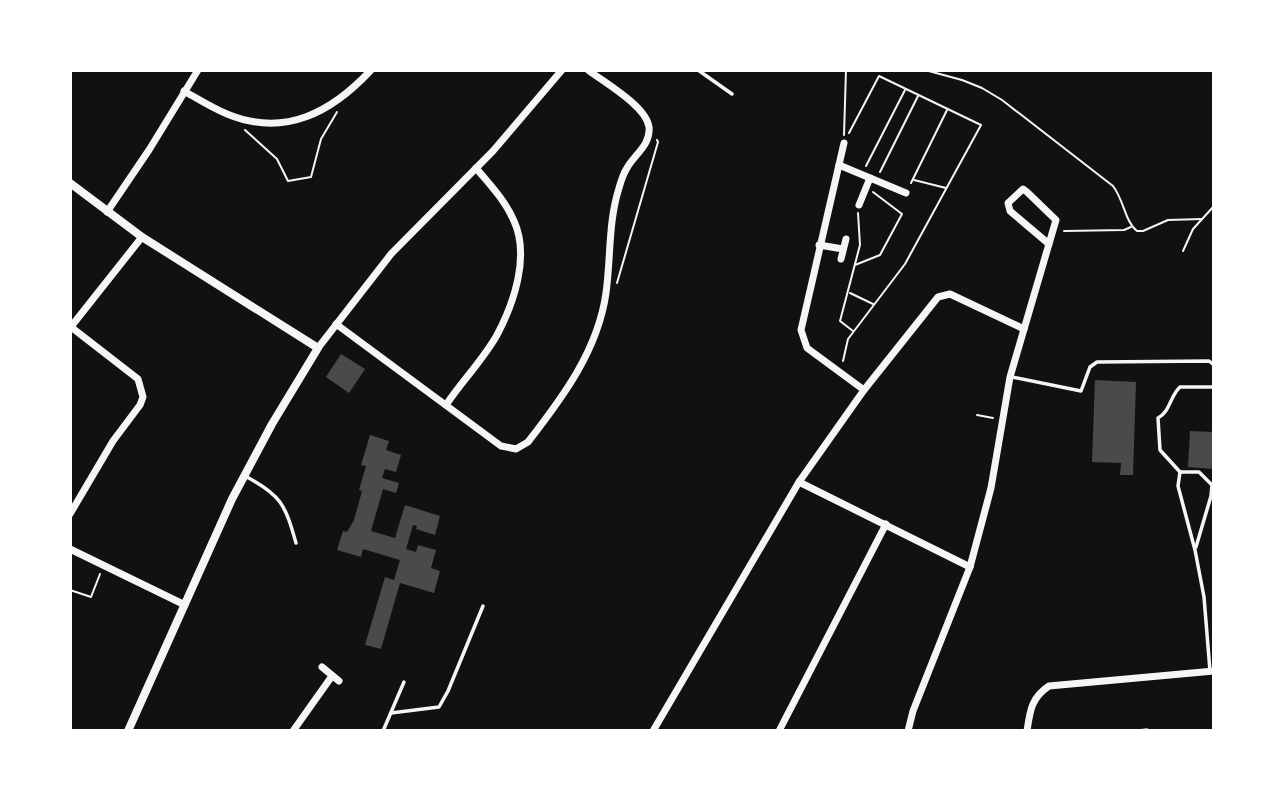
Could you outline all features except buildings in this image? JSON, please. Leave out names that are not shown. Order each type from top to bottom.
[{"type":"street","points":[[107,212],[198,70]]},
{"type":"street","points":[[184,91],[228,115],[269,123],[299,121],[318,113],[350,92],[371,70]]},
{"type":"street","points":[[128,731],[244,476],[318,348],[391,254],[476,168],[562,70]]},
{"type":"street","points":[[336,324],[501,446],[516,449],[528,442],[581,368],[600,322],[607,289],[610,222],[615,201],[627,167],[648,138],[649,128],[638,108],[588,70]]},
{"type":"street","points":[[844,144],[801,330],[807,348],[864,390]]},
{"type":"street","points":[[839,165],[906,193]]},
{"type":"street","points":[[446,405],[496,337],[519,275],[521,257],[515,223],[503,200],[476,168]]},
{"type":"street","points":[[859,205],[869,177]]},
{"type":"street","points":[[70,183],[142,237],[318,348]]},
{"type":"street","points":[[908,731],[913,710],[971,567],[991,488],[1010,377],[1054,231],[1055,216],[1023,189],[1008,203],[1010,211],[1049,244]]},
{"type":"street","points":[[70,514],[113,441],[143,397],[138,379],[70,327],[142,237]]},
{"type":"street","points":[[841,259],[846,239]]},
{"type":"street","points":[[820,245],[843,249]]},
{"type":"street","points":[[653,731],[799,482],[864,390],[938,297],[950,293],[1024,330]]},
{"type":"street","points":[[799,482],[971,567]]},
{"type":"street","points":[[779,731],[886,524]]},
{"type":"street","points":[[70,549],[185,605]]},
{"type":"street","points":[[293,731],[336,678],[321,667]]},
{"type":"street","points":[[1027,731],[1030,706],[1037,694],[1049,686],[1212,671]]},
{"type":"lane","points":[[698,70],[732,94]]},
{"type":"lane","points":[[1010,377],[1081,391],[1090,367],[1097,362],[1209,361],[1214,365]]},
{"type":"lane","points":[[1195,551],[1212,485],[1199,472],[1180,472],[1160,450],[1158,418],[1164,415],[1172,396],[1180,387],[1214,387]]},
{"type":"lane","points":[[1180,472],[1178,486],[1204,597],[1212,671]]},
{"type":"lane","points":[[244,476],[273,492],[287,515],[296,543]]},
{"type":"lane","points":[[391,713],[439,707],[482,606]]},
{"type":"lane","points":[[383,731],[404,682]]},
{"type":"lane","points":[[1139,731],[1147,730]]},
{"type":"path","points":[[844,144],[846,70]]},
{"type":"path","points":[[925,70],[962,80],[1002,100],[1112,186],[1120,195],[1132,227],[1137,231],[1143,231],[1168,219],[1202,219]]},
{"type":"path","points":[[869,177],[906,89]]},
{"type":"path","points":[[869,177],[918,94]]},
{"type":"path","points":[[906,193],[947,109]]},
{"type":"path","points":[[228,115],[277,159],[288,181],[311,177],[321,139],[338,111]]},
{"type":"path","points":[[613,291],[658,142],[649,128]]},
{"type":"path","points":[[912,179],[947,188]]},
{"type":"path","points":[[855,265],[880,255],[902,214],[866,188]]},
{"type":"path","points":[[853,331],[839,321],[860,246],[857,230],[859,205]]},
{"type":"path","points":[[1183,251],[1193,229],[1214,206]]},
{"type":"path","points":[[1054,231],[1124,230],[1132,227]]},
{"type":"path","points":[[848,292],[874,304]]},
{"type":"path","points":[[976,415],[1001,419]]},
{"type":"path","points":[[70,590],[91,597],[103,566]]}]
